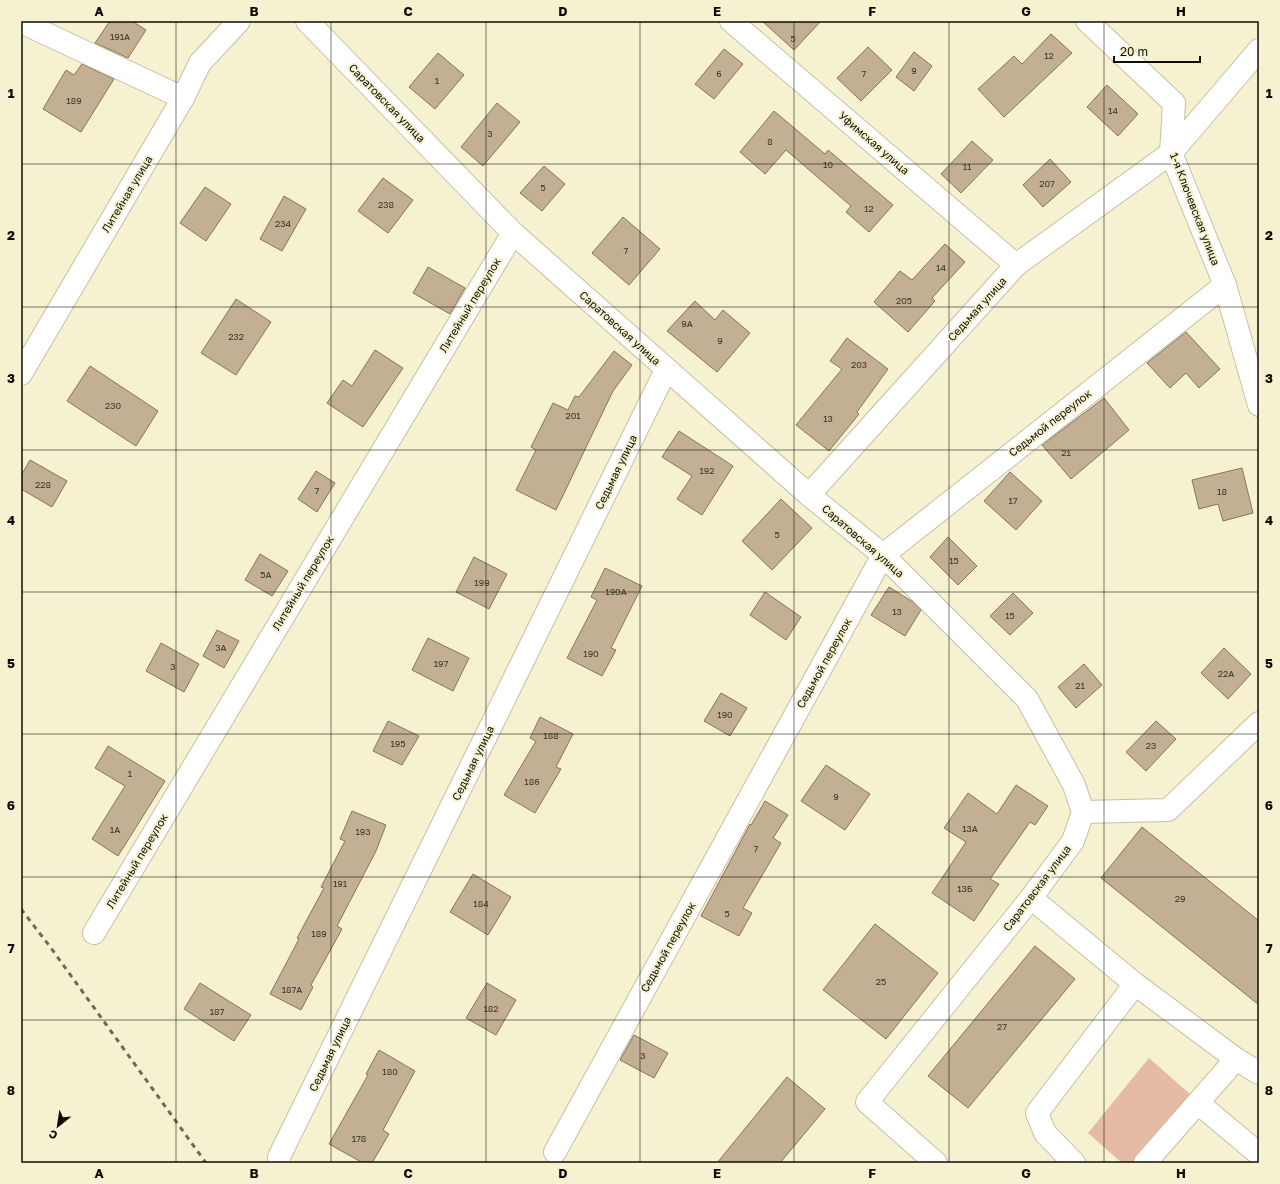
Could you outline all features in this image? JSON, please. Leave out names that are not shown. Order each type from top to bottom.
[{"type":"street","name":"Литейная улица","points":[[21,374],[183,98],[200,63],[239,21]]},
{"type":"street","name":"Саратовская улица","points":[[308,21],[513,232],[666,370],[809,495],[883,555],[1027,699],[1074,785],[1083,812],[1073,841],[1031,898],[867,1102],[936,1163]]},
{"type":"street","name":"Уфимская улица","points":[[731,21],[1016,265]]},
{"type":"street","name":"1-я Ключевская улица","points":[[1087,21],[1174,103],[1171,153],[1225,285],[1259,405]]},
{"type":"street","points":[[21,22],[183,98]]},
{"type":"street","name":"Седьмая улица","points":[[809,495],[1016,265],[1171,153],[1259,50]]},
{"type":"street","name":"Литейный переулок","points":[[94,933],[513,232]]},
{"type":"street","name":"Седьмой переулок","points":[[555,1152],[883,555],[1225,285]]},
{"type":"street","name":"Седьмая улица","points":[[280,1157],[666,370]]},
{"type":"street","points":[[1083,812],[1168,810],[1259,723]]},
{"type":"street","points":[[1031,898],[1135,984],[1236,1059],[1259,1073]]},
{"type":"street","points":[[1074,1163],[1045,1133],[1037,1113],[1135,984]]},
{"type":"street","points":[[1145,1163],[1236,1059]]},
{"type":"street","points":[[1198,1103],[1259,1154]]},
{"type":"shaded area","points":[[1149,1058],[1191,1095],[1135,1163],[1122,1163],[1088,1133]]},
{"type":"building","points":[[110,21],[132,21],[146,30],[128,58],[95,43]]},
{"type":"building","points":[[762,21],[821,21],[794,50]]},
{"type":"building","points":[[1051,34],[1072,53],[1004,117],[978,89],[1014,56],[1022,64]]},
{"type":"building","points":[[868,47],[892,70],[861,101],[837,78]]},
{"type":"building","points":[[724,49],[743,64],[714,99],[695,84]]},
{"type":"building","points":[[914,52],[932,66],[914,91],[896,77]]},
{"type":"building","points":[[438,53],[464,75],[435,109],[409,87]]},
{"type":"building","points":[[82,64],[114,79],[81,132],[43,109],[66,70],[74,75]]},
{"type":"building","points":[[1107,85],[1138,114],[1118,136],[1087,107]]},
{"type":"building","points":[[497,103],[520,122],[483,166],[461,147]]},
{"type":"building","points":[[774,111],[825,154],[828,150],[893,205],[869,232],[846,212],[851,206],[786,150],[765,174],[740,152]]},
{"type":"building","points":[[972,141],[993,160],[961,193],[941,174]]},
{"type":"building","points":[[1050,159],[1071,182],[1043,207],[1023,185]]},
{"type":"building","points":[[544,166],[565,184],[542,211],[520,193]]},
{"type":"building","points":[[383,178],[413,200],[388,233],[358,211]]},
{"type":"building","points":[[205,187],[231,204],[206,241],[180,223]]},
{"type":"building","points":[[284,196],[306,209],[282,251],[260,239]]},
{"type":"building","points":[[623,217],[660,249],[629,285],[592,253]]},
{"type":"building","points":[[945,244],[965,262],[932,298],[935,301],[908,332],[874,302],[900,271],[912,280]]},
{"type":"building","points":[[428,267],[465,288],[450,314],[413,293]]},
{"type":"building","points":[[236,299],[271,322],[236,375],[201,353]]},
{"type":"building","points":[[695,301],[715,320],[723,310],[750,333],[717,372],[667,331]]},
{"type":"building","points":[[1186,332],[1220,369],[1199,388],[1186,373],[1170,388],[1147,363]]},
{"type":"building","points":[[847,338],[888,369],[857,412],[859,414],[829,451],[796,425],[842,369],[830,361]]},
{"type":"building","points":[[375,350],[403,368],[363,427],[327,403],[343,380],[352,386]]},
{"type":"building","points":[[614,351],[632,365],[613,391],[556,510],[516,490],[536,450],[531,447],[553,403],[568,410],[575,396],[579,397]]},
{"type":"building","points":[[90,366],[158,411],[136,446],[67,401]]},
{"type":"building","points":[[1104,398],[1129,430],[1071,479],[1042,445]]},
{"type":"building","points":[[679,431],[733,466],[702,515],[677,499],[692,476],[662,457]]},
{"type":"building","points":[[30,460],[67,481],[52,507],[21,489],[21,476]]},
{"type":"building","points":[[1242,468],[1253,513],[1223,521],[1218,504],[1199,509],[1192,480]]},
{"type":"building","points":[[316,471],[335,483],[317,512],[298,499]]},
{"type":"building","points":[[1010,472],[1042,501],[1016,530],[984,501]]},
{"type":"building","points":[[781,499],[812,528],[772,570],[742,541]]},
{"type":"building","points":[[948,537],[977,566],[958,585],[930,557]]},
{"type":"building","points":[[260,554],[288,571],[272,596],[245,580]]},
{"type":"building","points":[[474,557],[507,574],[489,609],[456,592]]},
{"type":"building","points":[[605,568],[642,586],[611,648],[616,650],[602,676],[567,658],[597,600],[591,597]]},
{"type":"building","points":[[889,587],[913,602],[921,610],[905,636],[871,615]]},
{"type":"building","points":[[765,592],[801,617],[786,640],[750,615]]},
{"type":"building","points":[[1013,593],[1033,613],[1010,635],[990,616]]},
{"type":"building","points":[[217,630],[239,641],[224,668],[203,656]]},
{"type":"building","points":[[428,638],[469,658],[453,691],[412,670]]},
{"type":"building","points":[[161,643],[199,664],[184,692],[146,671]]},
{"type":"building","points":[[1224,648],[1251,674],[1228,699],[1201,673]]},
{"type":"building","points":[[1084,664],[1102,685],[1076,708],[1058,687]]},
{"type":"building","points":[[721,693],[747,708],[730,736],[704,721]]},
{"type":"building","points":[[540,717],[573,734],[556,767],[561,769],[535,813],[504,795],[536,741],[530,738]]},
{"type":"building","points":[[388,721],[419,736],[402,765],[373,751]]},
{"type":"building","points":[[1156,721],[1176,739],[1146,771],[1126,752]]},
{"type":"building","points":[[108,746],[165,781],[118,856],[92,839],[125,786],[95,768]]},
{"type":"building","points":[[826,765],[870,794],[845,830],[801,801]]},
{"type":"building","points":[[1016,785],[1048,806],[1035,825],[1030,822],[990,879],[999,884],[974,921],[932,893],[966,842],[944,828],[968,793],[997,814]]},
{"type":"building","points":[[765,801],[788,815],[773,838],[781,843],[743,908],[752,913],[739,936],[701,916],[750,824],[751,825]]},
{"type":"building","points":[[352,811],[386,825],[376,851],[337,926],[342,929],[311,985],[313,987],[301,1010],[270,994],[299,939],[297,938],[324,888],[321,887],[345,841],[340,839]]},
{"type":"building","points":[[1142,827],[1259,921],[1259,1005],[1101,878]]},
{"type":"building","points":[[473,874],[511,897],[488,935],[450,912]]},
{"type":"building","points":[[875,924],[938,973],[886,1039],[823,990]]},
{"type":"building","points":[[1035,946],[1075,979],[968,1108],[928,1076]]},
{"type":"building","points":[[200,983],[251,1015],[234,1041],[184,1009]]},
{"type":"building","points":[[487,983],[516,1000],[496,1035],[466,1018]]},
{"type":"building","points":[[634,1035],[668,1053],[654,1078],[620,1060]]},
{"type":"building","points":[[379,1050],[415,1071],[383,1130],[389,1134],[372,1163],[363,1163],[329,1144],[368,1075],[366,1074]]},
{"type":"building","points":[[787,1077],[825,1109],[780,1163],[717,1163]]},
{"type":"railway","points":[[21,909],[51,948],[206,1163]]}]
